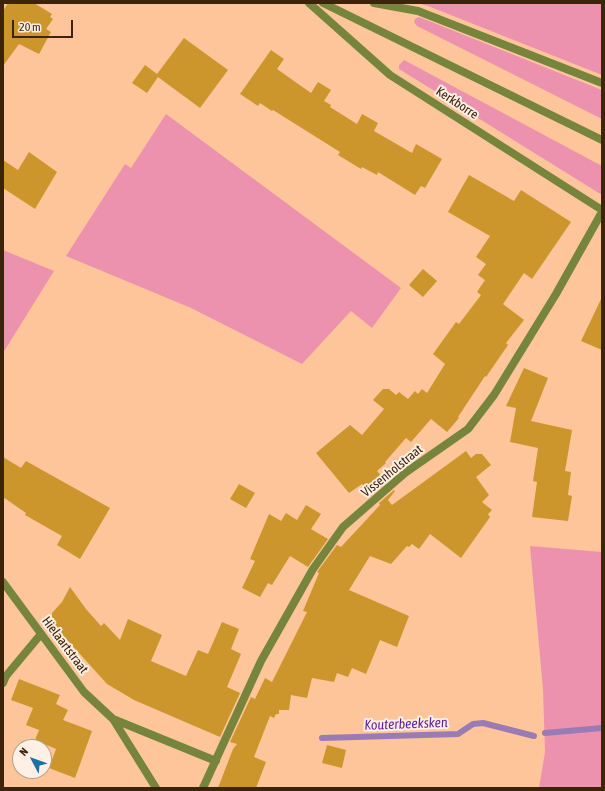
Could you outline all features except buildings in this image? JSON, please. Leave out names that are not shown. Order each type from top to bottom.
[{"type":"street","name":"Kerkborre","points":[[309,3],[390,75],[602,211]]},
{"type":"street","points":[[323,3],[602,140]]},
{"type":"street","points":[[374,3],[418,11],[602,84]]},
{"type":"street","name":"Vissenholstraat","points":[[216,761],[261,661],[314,569],[343,527],[405,473],[468,429],[494,395],[556,294],[602,211]]},
{"type":"street","name":"Hielaartstraat","points":[[3,582],[84,692],[113,719],[156,788]]},
{"type":"street","points":[[3,682],[6,676],[41,634]]},
{"type":"street","name":"Hielaartstraat","points":[[113,719],[216,761]]},
{"type":"street","points":[[203,788],[216,761]]},
{"type":"shaded area","points":[[417,3],[602,3],[602,75],[428,6]]},
{"type":"shaded area","points":[[419,17],[602,90],[602,119],[417,26],[414,22],[415,19]]},
{"type":"shaded area","points":[[404,60],[602,166],[602,195],[399,69],[399,65]]},
{"type":"shaded area","points":[[166,114],[401,288],[372,328],[351,311],[302,364],[191,308],[66,256],[125,164],[131,168]]},
{"type":"shaded area","points":[[3,250],[54,271],[3,353]]},
{"type":"shaded area","points":[[530,546],[602,552],[602,788],[539,788],[545,752],[543,689]]},
{"type":"waterway","name":"Kouterbeeksken","points":[[322,738],[458,734],[473,724],[483,723],[534,736]]},
{"type":"waterway","name":"Kouterbeeksken","points":[[545,733],[602,728]]}]
